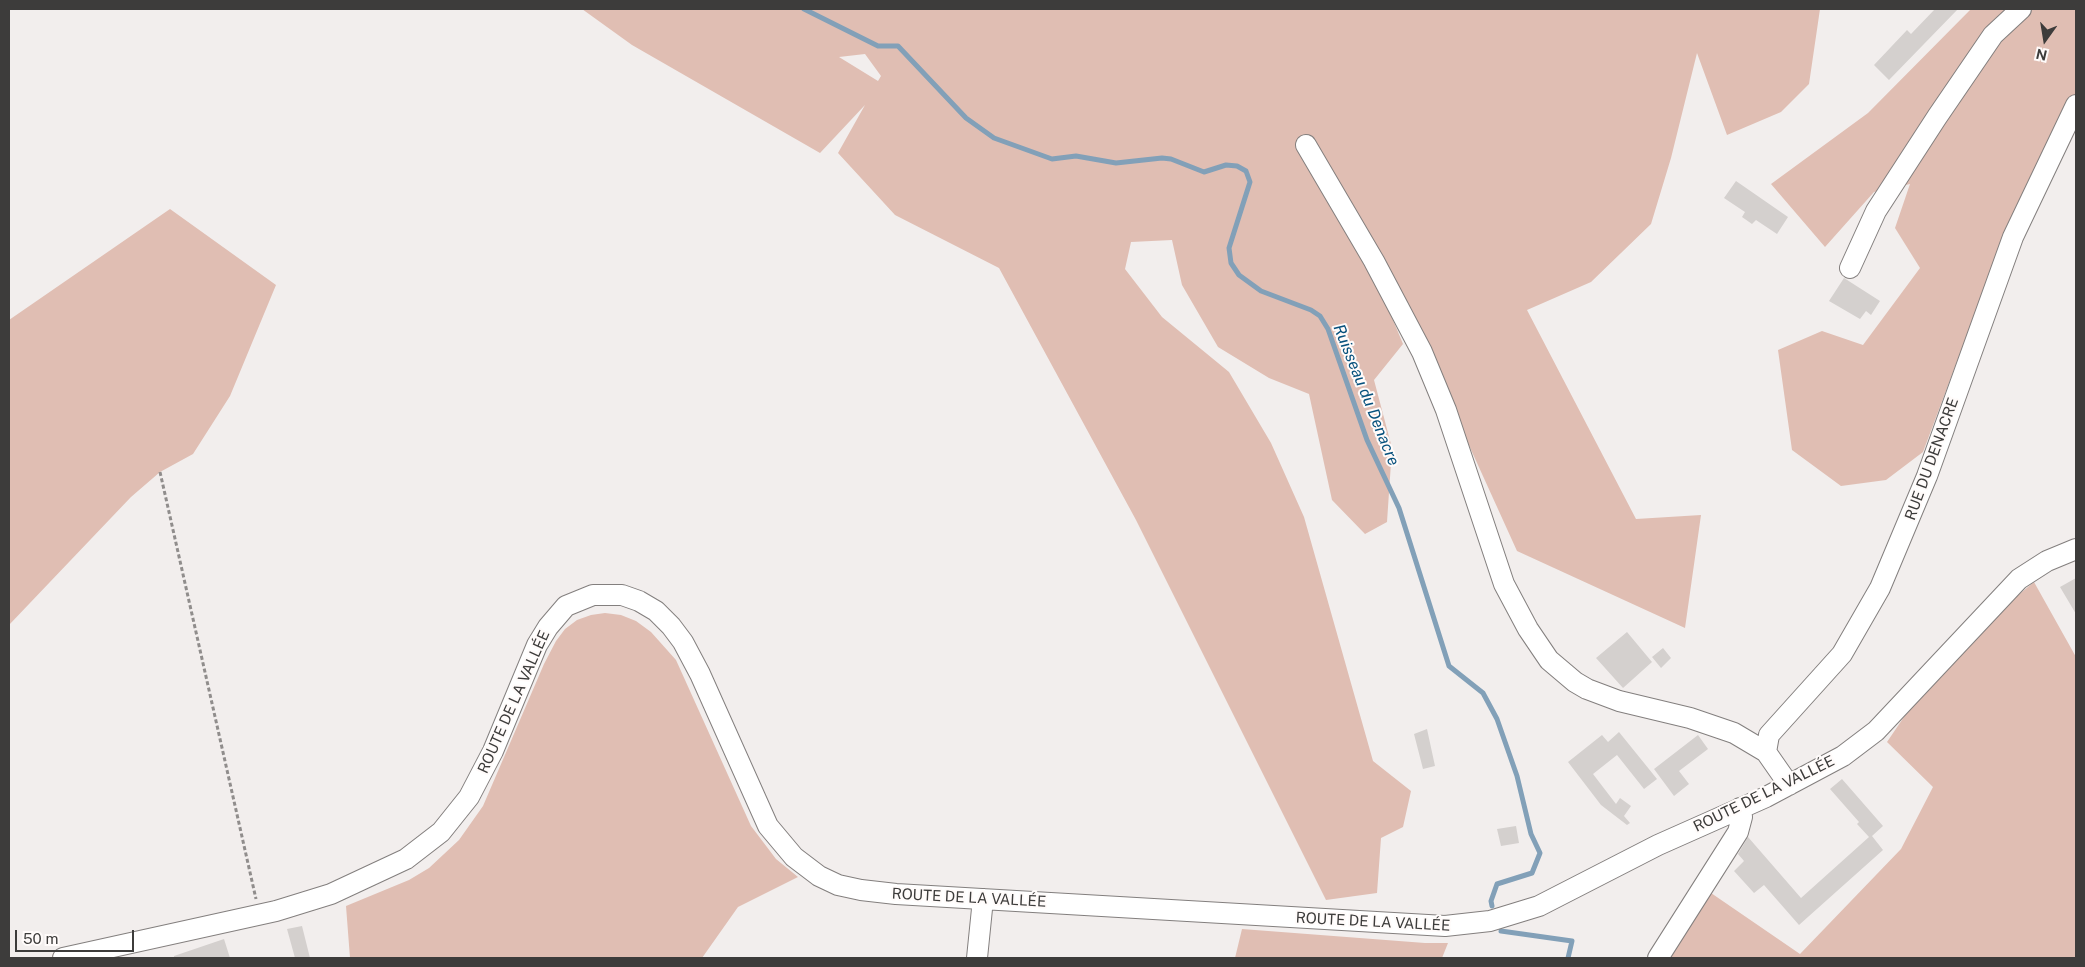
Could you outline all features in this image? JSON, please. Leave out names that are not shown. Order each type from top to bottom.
[{"type":"street","points":[[1850,268],[1876,211],[1937,116],[1993,35],[2021,9]]},
{"type":"street","name":"RUE DU DENACRE","points":[[1766,752],[1766,742],[1772,730],[1842,654],[1880,588],[1919,498],[2013,237],[2076,105]]},
{"type":"street","points":[[1306,145],[1374,261],[1422,352],[1446,410],[1504,584],[1528,629],[1549,660],[1575,682],[1587,689],[1619,701],[1690,718],[1734,733],[1766,752],[1789,785]]},
{"type":"street","name":"ROUTE DE LA VALLÉE","points":[[63,958],[259,916],[318,898],[363,881],[406,859],[441,832],[459,811],[480,777],[538,645],[548,627],[559,613],[575,601],[602,594],[622,595],[647,605],[664,618],[678,634],[700,674],[763,816],[779,841],[806,867],[828,880],[849,888],[884,893],[1416,925],[1468,925],[1490,921],[1539,906],[1666,842],[1789,785],[1836,760],[1869,738],[2010,588],[2047,561],[2076,550]]},
{"type":"street","points":[[1658,958],[1738,832],[1742,817],[1740,808]]},
{"type":"street","points":[[977,958],[982,899]]},
{"type":"path","points":[[160,472],[246,846],[259,916]]},
{"type":"shaded area","points":[[582,9],[1820,9],[1809,84],[1781,112],[1727,135],[1697,53],[1671,158],[1651,224],[1591,282],[1527,310],[1636,519],[1701,515],[1685,628],[1517,551],[1384,258],[1310,160],[1381,291],[1403,344],[1374,380],[1392,448],[1387,522],[1365,534],[1332,500],[1309,394],[1269,378],[1218,347],[1182,285],[1172,240],[1131,242],[1125,269],[1162,317],[1229,372],[1271,443],[1304,517],[1373,761],[1411,791],[1403,827],[1381,838],[1377,893],[1326,900],[1136,520],[999,268],[895,215],[838,153],[865,105],[820,153],[632,45]],"holes":[[[865,54],[881,76],[878,81],[839,57]]]},
{"type":"shaded area","points":[[1971,9],[2076,9],[2076,128],[2050,182],[1992,268],[1923,452],[1886,480],[1841,486],[1792,450],[1778,350],[1822,331],[1863,345],[1920,268],[1895,228],[1910,184],[1874,192],[1825,247],[1771,184],[1868,113]]},
{"type":"shaded area","points":[[170,209],[276,285],[230,396],[193,454],[160,472],[131,497],[9,625],[9,320]]},
{"type":"shaded area","points":[[2034,582],[2076,657],[2076,958],[1669,958],[1711,893],[1800,954],[1901,849],[1933,787],[1887,742],[1906,714],[2006,605]]},
{"type":"shaded area","points":[[605,613],[621,615],[636,621],[651,632],[676,660],[751,826],[776,859],[798,877],[738,907],[702,958],[350,958],[346,906],[409,880],[429,868],[459,840],[483,806],[544,664],[556,641],[565,629],[577,620]]},
{"type":"shaded area","points":[[1242,929],[1425,943],[1448,943],[1442,958],[1235,958]]},
{"type":"building","points":[[1935,9],[1958,9],[1889,80],[1874,65],[1907,30],[1911,34]]},
{"type":"building","points":[[1736,181],[1788,217],[1777,234],[1756,220],[1752,224],[1742,217],[1745,212],[1724,198]]},
{"type":"building","points":[[1844,278],[1880,301],[1871,315],[1866,311],[1860,319],[1829,301]]},
{"type":"building","points":[[2076,578],[2076,614],[2060,587]]},
{"type":"building","points":[[1627,632],[1652,662],[1623,688],[1596,658]]},
{"type":"building","points":[[1663,648],[1671,658],[1661,668],[1652,657]]},
{"type":"building","points":[[1427,729],[1435,766],[1423,769],[1414,734]]},
{"type":"building","points":[[1619,732],[1657,779],[1644,789],[1617,755],[1593,774],[1616,804],[1620,798],[1631,806],[1624,816],[1630,823],[1627,825],[1601,805],[1568,762],[1602,735],[1608,742]]},
{"type":"building","points":[[1698,735],[1708,749],[1679,771],[1689,784],[1674,796],[1654,769]]},
{"type":"building","points":[[1842,779],[1883,826],[1872,836],[1883,850],[1799,925],[1764,885],[1754,893],[1734,871],[1744,861],[1738,854],[1748,837],[1801,898],[1869,837],[1857,824],[1859,822],[1830,789]]},
{"type":"building","points":[[1516,826],[1519,843],[1501,846],[1497,829]]},
{"type":"building","points":[[302,926],[310,958],[295,958],[287,929]]},
{"type":"building","points":[[224,939],[230,958],[174,958],[174,956]]},
{"type":"waterway","name":"Ruisseau du Denacre","points":[[804,9],[878,46],[898,46],[966,118],[994,138],[1052,159],[1076,156],[1116,163],[1162,158],[1171,159],[1204,172],[1226,165],[1237,166],[1246,171],[1250,182],[1229,248],[1231,263],[1239,275],[1261,291],[1311,310],[1320,316],[1328,329],[1367,440],[1399,508],[1449,666],[1483,693],[1497,719],[1517,776],[1531,834],[1540,853],[1532,873],[1497,884],[1491,901],[1492,906]]},
{"type":"waterway","name":"Ruisseau du Denacre","points":[[1501,931],[1572,941],[1568,958]]}]
